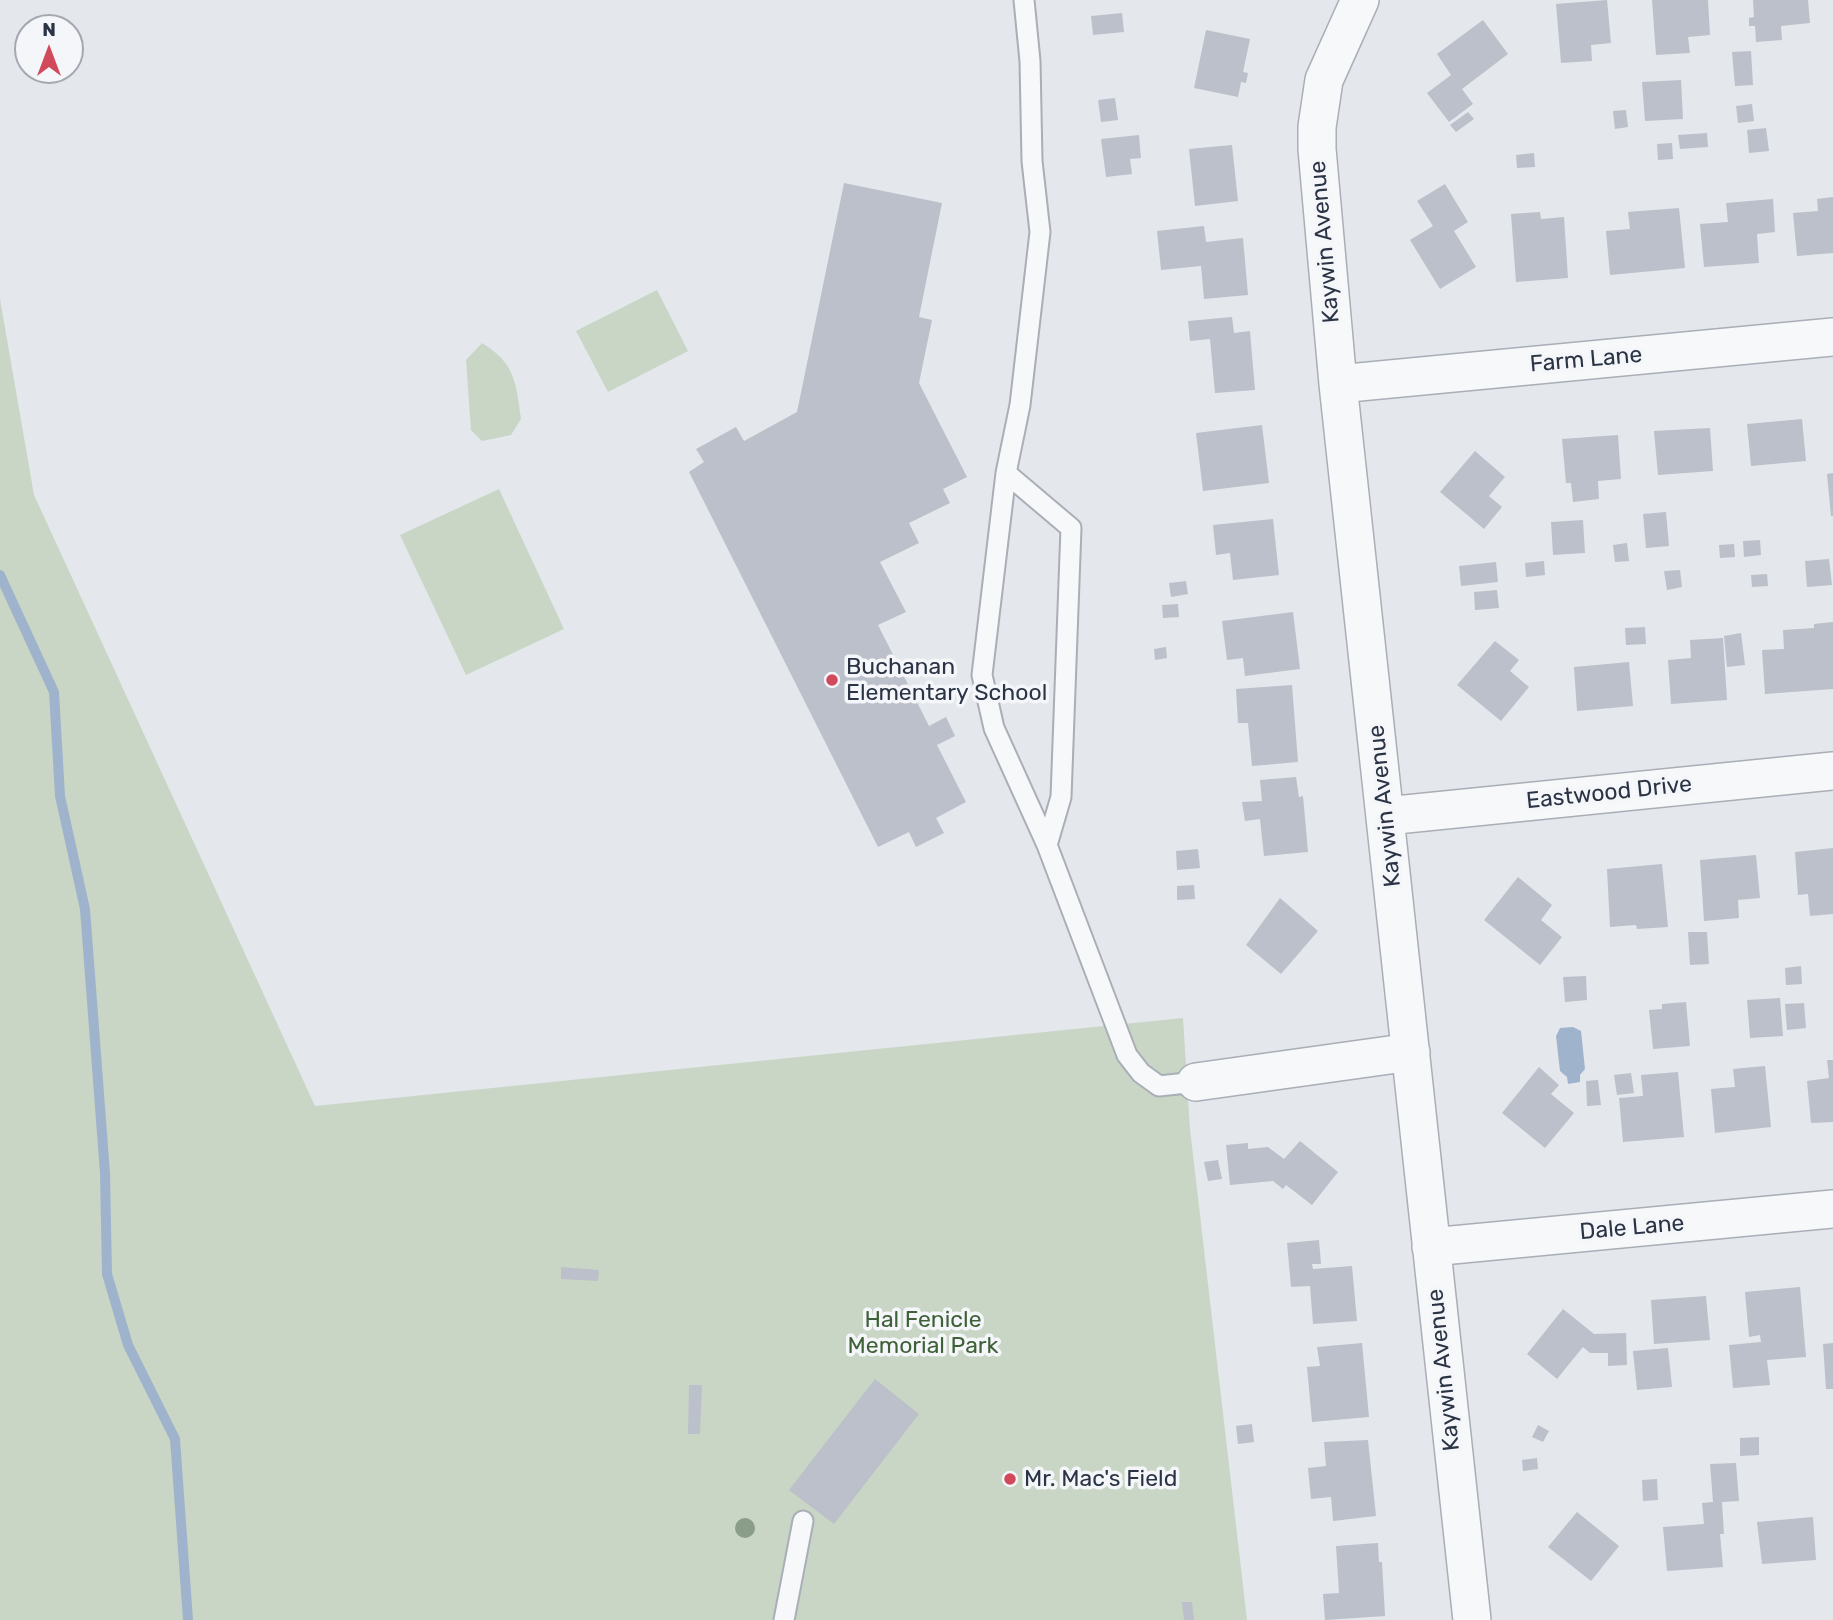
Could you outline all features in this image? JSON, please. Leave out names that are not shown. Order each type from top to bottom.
[{"type":"street","name":"Kaywin Avenue","points":[[1360,0],[1324,80],[1317,127],[1317,149],[1338,384],[1472,1620]]},
{"type":"street","name":"Farm Lane","points":[[1338,384],[1833,337]]},
{"type":"street","name":"Eastwood Drive","points":[[1386,816],[1833,771]]},
{"type":"street","points":[[1196,1082],[1411,1052]]},
{"type":"street","name":"Dale Lane","points":[[1431,1247],[1833,1209]]},
{"type":"lane","points":[[1024,0],[1030,61],[1032,161],[1040,232],[1020,405],[1006,473],[982,674],[994,728],[1047,845],[1127,1055],[1141,1073],[1159,1086],[1196,1082]]},
{"type":"lane","points":[[1006,473],[1071,528],[1061,797],[1047,845]]},
{"type":"lane","points":[[784,1620],[803,1521]]},
{"type":"green space","points":[[657,290],[688,351],[608,392],[576,331]]},
{"type":"green space","name":"Hal Fenicle Memorial Park","points":[[0,299],[34,495],[315,1106],[1183,1018],[1190,1129],[1247,1620],[0,1620]]},
{"type":"green space","points":[[482,343],[508,366],[515,384],[521,419],[511,435],[482,441],[471,430],[466,360]]},
{"type":"green space","points":[[499,489],[564,629],[466,675],[400,535]]},
{"type":"water","points":[[1573,1027],[1581,1031],[1585,1069],[1580,1075],[1580,1082],[1568,1084],[1567,1077],[1560,1071],[1556,1036],[1560,1028]]},
{"type":"building","points":[[1607,0],[1611,43],[1591,45],[1592,61],[1561,63],[1556,4]]},
{"type":"building","points":[[1652,0],[1708,0],[1710,35],[1688,37],[1690,53],[1656,55]]},
{"type":"building","points":[[1753,0],[1808,0],[1810,23],[1781,26],[1782,40],[1756,42],[1755,26],[1749,26],[1749,18],[1754,17]]},
{"type":"building","points":[[1122,13],[1124,32],[1093,35],[1091,16]]},
{"type":"building","points":[[1483,20],[1508,54],[1462,89],[1473,104],[1449,122],[1427,93],[1451,75],[1437,54]]},
{"type":"building","points":[[1206,30],[1250,39],[1243,72],[1248,73],[1246,83],[1241,82],[1238,97],[1194,88]]},
{"type":"building","points":[[1751,51],[1753,85],[1735,86],[1732,52]]},
{"type":"building","points":[[1681,80],[1683,119],[1645,121],[1642,82]]},
{"type":"building","points":[[1115,98],[1118,120],[1101,122],[1098,100]]},
{"type":"building","points":[[1752,104],[1754,121],[1738,123],[1736,106]]},
{"type":"building","points":[[1626,110],[1628,127],[1615,129],[1613,111]]},
{"type":"building","points":[[1468,112],[1474,119],[1456,132],[1450,125]]},
{"type":"building","points":[[1766,128],[1769,151],[1749,153],[1747,130]]},
{"type":"building","points":[[1707,133],[1708,147],[1680,149],[1678,135]]},
{"type":"building","points":[[1139,135],[1141,158],[1130,159],[1132,174],[1106,177],[1101,139]]},
{"type":"building","points":[[1672,143],[1673,159],[1658,160],[1657,144]]},
{"type":"building","points":[[1232,145],[1238,201],[1195,206],[1189,149]]},
{"type":"building","points":[[1534,153],[1535,167],[1517,168],[1516,155]]},
{"type":"building","points":[[844,183],[942,203],[919,317],[932,320],[919,383],[967,477],[943,489],[950,503],[909,523],[919,543],[880,562],[906,612],[878,625],[929,726],[946,717],[955,736],[937,745],[966,802],[936,818],[944,833],[916,847],[909,832],[878,847],[689,472],[704,462],[696,449],[736,427],[744,441],[797,412]]},
{"type":"building","points":[[1445,184],[1468,222],[1454,231],[1476,267],[1440,289],[1410,240],[1433,226],[1417,201]]},
{"type":"building","points":[[1833,197],[1833,253],[1797,256],[1793,213],[1818,211],[1817,199]]},
{"type":"building","points":[[1773,199],[1775,232],[1757,234],[1759,263],[1704,267],[1700,224],[1728,222],[1726,203]]},
{"type":"building","points":[[1679,208],[1685,268],[1610,275],[1606,231],[1630,229],[1628,212]]},
{"type":"building","points":[[1540,212],[1541,219],[1564,217],[1568,278],[1516,282],[1511,214]]},
{"type":"building","points":[[1204,226],[1206,242],[1243,238],[1248,295],[1204,299],[1201,266],[1161,270],[1157,231]]},
{"type":"building","points":[[1232,317],[1234,333],[1250,331],[1255,390],[1215,393],[1210,339],[1190,341],[1188,321]]},
{"type":"building","points":[[1802,419],[1806,461],[1751,466],[1747,424]]},
{"type":"building","points":[[1262,425],[1269,483],[1203,491],[1196,433]]},
{"type":"building","points":[[1710,428],[1713,471],[1658,475],[1654,431]]},
{"type":"building","points":[[1618,435],[1621,479],[1598,481],[1599,499],[1573,502],[1571,483],[1566,483],[1562,439]]},
{"type":"building","points":[[1475,451],[1505,477],[1489,496],[1502,507],[1484,529],[1440,492]]},
{"type":"building","points":[[1833,473],[1833,516],[1831,516],[1827,474]]},
{"type":"building","points":[[1666,512],[1669,546],[1646,548],[1643,514]]},
{"type":"building","points":[[1273,519],[1279,575],[1233,580],[1230,553],[1216,555],[1213,525]]},
{"type":"building","points":[[1583,520],[1585,553],[1553,555],[1551,522]]},
{"type":"building","points":[[1760,540],[1761,555],[1744,557],[1743,541]]},
{"type":"building","points":[[1627,543],[1629,561],[1615,562],[1613,545]]},
{"type":"building","points":[[1734,544],[1735,557],[1720,558],[1719,545]]},
{"type":"building","points":[[1829,559],[1832,585],[1807,587],[1805,561]]},
{"type":"building","points":[[1544,561],[1545,575],[1526,577],[1525,563]]},
{"type":"building","points":[[1496,562],[1498,582],[1461,586],[1459,566]]},
{"type":"building","points":[[1680,570],[1682,587],[1667,590],[1664,571]]},
{"type":"building","points":[[1767,574],[1768,586],[1752,587],[1751,575]]},
{"type":"building","points":[[1186,581],[1188,594],[1171,597],[1169,583]]},
{"type":"building","points":[[1497,590],[1499,608],[1475,610],[1474,592]]},
{"type":"building","points":[[1178,604],[1179,617],[1163,618],[1162,605]]},
{"type":"building","points":[[1293,612],[1300,669],[1245,676],[1243,658],[1227,660],[1222,621]]},
{"type":"building","points":[[1833,622],[1833,689],[1765,694],[1762,650],[1784,649],[1783,630],[1814,628],[1814,624]]},
{"type":"building","points":[[1645,627],[1646,644],[1626,645],[1625,628]]},
{"type":"building","points":[[1741,633],[1745,665],[1727,667],[1724,636]]},
{"type":"building","points":[[1723,638],[1727,700],[1671,704],[1668,660],[1691,658],[1690,640]]},
{"type":"building","points":[[1495,641],[1519,660],[1510,671],[1529,687],[1501,721],[1457,685]]},
{"type":"building","points":[[1166,647],[1167,658],[1155,660],[1154,649]]},
{"type":"building","points":[[1629,662],[1633,706],[1577,711],[1574,667]]},
{"type":"building","points":[[1292,685],[1298,762],[1252,766],[1248,723],[1238,723],[1236,689]]},
{"type":"building","points":[[1296,777],[1299,797],[1303,796],[1308,852],[1264,856],[1260,819],[1245,821],[1242,802],[1262,801],[1260,780]]},
{"type":"building","points":[[1833,848],[1833,914],[1810,916],[1808,894],[1798,895],[1795,852]]},
{"type":"building","points":[[1198,849],[1200,868],[1177,870],[1176,851]]},
{"type":"building","points":[[1756,855],[1760,898],[1738,900],[1739,918],[1704,921],[1700,860]]},
{"type":"building","points":[[1662,864],[1668,927],[1610,927],[1607,869]]},
{"type":"building","points":[[1518,877],[1552,905],[1541,920],[1562,937],[1540,965],[1484,920]]},
{"type":"building","points":[[1194,885],[1195,899],[1177,900],[1177,886]]},
{"type":"building","points":[[1280,898],[1318,931],[1281,974],[1246,945]]},
{"type":"building","points":[[1688,932],[1707,932],[1709,964],[1690,965]]},
{"type":"building","points":[[1801,966],[1802,984],[1786,985],[1785,968]]},
{"type":"building","points":[[1586,976],[1587,1000],[1565,1002],[1563,977]]},
{"type":"building","points":[[1780,998],[1783,1036],[1750,1038],[1747,1000]]},
{"type":"building","points":[[1686,1002],[1690,1046],[1653,1049],[1649,1010],[1662,1009],[1662,1004]]},
{"type":"building","points":[[1804,1003],[1806,1028],[1787,1030],[1785,1004]]},
{"type":"building","points":[[1827,1060],[1833,1060],[1833,1122],[1811,1123],[1807,1081],[1829,1078]]},
{"type":"building","points":[[1765,1066],[1771,1127],[1715,1133],[1711,1089],[1735,1087],[1733,1069]]},
{"type":"building","points":[[1539,1067],[1559,1085],[1551,1094],[1574,1113],[1545,1148],[1502,1113]]},
{"type":"building","points":[[1678,1072],[1684,1137],[1623,1142],[1619,1098],[1643,1096],[1641,1075]]},
{"type":"building","points":[[1631,1073],[1634,1093],[1617,1095],[1614,1075]]},
{"type":"building","points":[[1598,1080],[1601,1105],[1587,1106],[1586,1081]]},
{"type":"building","points":[[1300,1141],[1338,1172],[1312,1205],[1286,1185],[1283,1189],[1273,1181],[1230,1185],[1226,1145],[1248,1143],[1248,1149],[1268,1147],[1284,1159]]},
{"type":"building","points":[[1218,1160],[1222,1179],[1208,1181],[1204,1162]]},
{"type":"building","points":[[1319,1240],[1321,1264],[1312,1264],[1313,1269],[1352,1266],[1357,1321],[1313,1324],[1310,1286],[1291,1287],[1287,1243]]},
{"type":"building","points":[[561,1267],[599,1270],[598,1281],[561,1279]]},
{"type":"building","points":[[1800,1287],[1806,1357],[1767,1360],[1770,1385],[1733,1388],[1729,1345],[1761,1342],[1760,1335],[1749,1337],[1745,1292]]},
{"type":"building","points":[[1706,1296],[1710,1340],[1654,1344],[1651,1300]]},
{"type":"building","points":[[1563,1309],[1594,1334],[1626,1333],[1627,1365],[1608,1366],[1608,1353],[1590,1353],[1583,1347],[1557,1379],[1527,1354]]},
{"type":"building","points":[[1362,1343],[1369,1417],[1312,1422],[1307,1367],[1320,1366],[1317,1347]]},
{"type":"building","points":[[1833,1343],[1833,1389],[1826,1389],[1823,1344]]},
{"type":"building","points":[[1668,1348],[1672,1387],[1637,1390],[1633,1351]]},
{"type":"building","points":[[875,1379],[919,1414],[834,1524],[789,1490]]},
{"type":"building","points":[[689,1385],[702,1385],[700,1434],[688,1434]]},
{"type":"building","points":[[1252,1424],[1254,1442],[1238,1444],[1236,1426]]},
{"type":"building","points":[[1538,1425],[1549,1431],[1543,1442],[1532,1437]]},
{"type":"building","points":[[1759,1437],[1759,1455],[1740,1456],[1740,1438]]},
{"type":"building","points":[[1368,1440],[1376,1516],[1333,1521],[1331,1497],[1311,1499],[1308,1468],[1326,1466],[1324,1442]]},
{"type":"building","points":[[1537,1458],[1538,1469],[1523,1471],[1522,1460]]},
{"type":"building","points":[[1736,1463],[1739,1501],[1722,1502],[1724,1534],[1720,1534],[1723,1567],[1667,1571],[1663,1527],[1704,1524],[1702,1503],[1713,1502],[1710,1464]]},
{"type":"building","points":[[1657,1479],[1658,1500],[1643,1501],[1642,1480]]},
{"type":"building","points":[[1577,1512],[1619,1546],[1591,1581],[1548,1547]]},
{"type":"building","points":[[1813,1517],[1816,1560],[1762,1564],[1757,1522]]},
{"type":"building","points":[[1378,1543],[1379,1562],[1382,1562],[1385,1616],[1325,1620],[1323,1594],[1339,1593],[1336,1546]]},
{"type":"building","points":[[1182,1602],[1192,1602],[1194,1620],[1184,1620]]},
{"type":"waterway","points":[[0,575],[54,692],[60,796],[85,909],[105,1173],[107,1274],[128,1345],[175,1439],[188,1620]]},
{"type":"place","name":"Buchanan Elementary School","points":[[832,680]]},
{"type":"place","name":"Mr. Mac's Field","points":[[1010,1479]]}]
